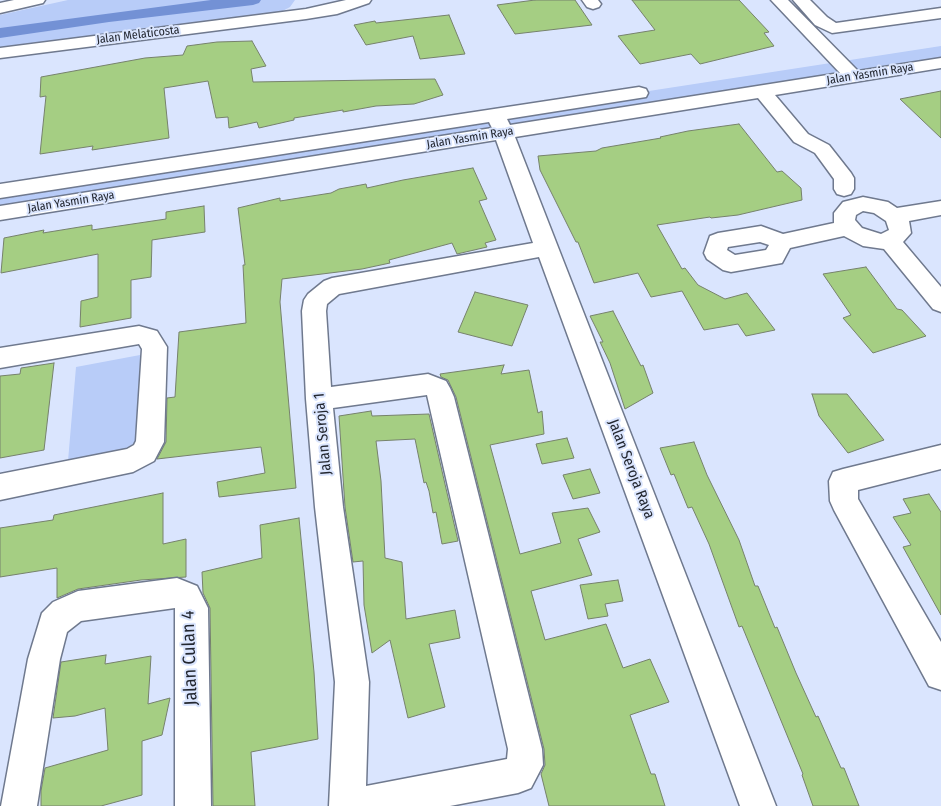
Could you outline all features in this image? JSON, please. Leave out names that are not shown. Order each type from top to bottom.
[{"type":"street","points":[[0,8],[37,0]]},
{"type":"street","name":"Jalan Melaticosta","points":[[277,18],[292,12],[303,0]]},
{"type":"street","name":"Jalan Melaticosta","points":[[0,53],[277,18],[331,10],[363,0]]},
{"type":"street","points":[[779,0],[854,77]]},
{"type":"street","points":[[801,0],[821,21],[832,28],[941,13]]},
{"type":"street","name":"Jalan Yasmin Raya","points":[[677,87],[941,46]]},
{"type":"street","name":"Jalan Yasmin Raya","points":[[0,191],[500,124],[558,124],[941,63]]},
{"type":"street","name":"Jalan Yasmin Raya","points":[[0,213],[500,124],[549,106],[657,90]]},
{"type":"street","points":[[762,92],[801,138],[804,155],[826,180],[850,197],[888,211],[899,222],[900,233],[889,241],[871,241],[854,233],[844,222],[845,213],[851,207],[850,197]]},
{"type":"street","points":[[549,106],[558,124]]},
{"type":"street","name":"Jalan Seroja Raya","points":[[500,124],[758,806]]},
{"type":"street","points":[[894,216],[941,208]]},
{"type":"street","points":[[782,242],[848,228]]},
{"type":"street","points":[[889,241],[941,303]]},
{"type":"street","name":"Jalan Seroja 1","points":[[347,806],[352,682],[329,507],[314,311],[316,300],[321,294],[332,287],[547,248]]},
{"type":"street","points":[[0,358],[139,335],[148,338],[155,347],[150,442],[144,453],[134,460],[0,487]]},
{"type":"street","points":[[320,399],[428,384],[437,388],[441,396],[525,749],[525,765],[518,775],[356,806]]},
{"type":"street","points":[[941,457],[843,481],[844,500],[941,674]]},
{"type":"street","name":"Jalan Culan 4","points":[[18,806],[44,659],[53,624],[64,613],[78,606],[177,593],[186,597],[192,608],[193,806]]},
{"type":"shaded area","points":[[68,0],[295,0],[290,7],[279,13],[0,49],[0,15]]},
{"type":"shaded area","points":[[941,46],[941,63],[0,213],[0,191]]},
{"type":"shaded area","points":[[140,355],[139,448],[68,461],[76,367]]},
{"type":"building","points":[[535,0],[575,0],[592,25],[515,34],[497,5]]},
{"type":"building","points":[[632,0],[739,0],[769,32],[764,33],[774,46],[700,64],[691,54],[640,64],[618,36],[655,30]]},
{"type":"building","points":[[449,15],[465,54],[420,59],[413,36],[366,45],[354,25],[375,21],[376,23]]},
{"type":"building","points":[[252,41],[266,66],[251,69],[253,82],[435,79],[443,95],[414,104],[376,106],[343,112],[343,110],[294,118],[294,120],[259,128],[257,122],[229,128],[228,117],[216,118],[208,81],[164,88],[169,138],[92,150],[93,146],[40,154],[46,96],[40,97],[41,77],[145,58],[183,55],[187,46],[217,42]]},
{"type":"building","points":[[941,91],[941,138],[900,99]]},
{"type":"building","points":[[739,124],[777,172],[782,171],[801,188],[802,200],[738,215],[657,225],[682,269],[685,268],[698,285],[725,299],[747,293],[775,330],[746,336],[738,324],[704,330],[682,291],[651,297],[638,273],[594,283],[578,242],[576,242],[540,170],[538,156],[596,151],[602,148],[661,138],[688,131]]},
{"type":"building","points":[[473,168],[487,199],[479,201],[496,240],[485,243],[487,247],[457,254],[452,243],[389,260],[390,263],[362,269],[282,279],[280,302],[296,488],[219,497],[217,482],[265,473],[261,447],[157,459],[166,442],[167,398],[175,397],[179,332],[246,323],[243,265],[245,265],[238,208],[280,198],[280,201],[331,193],[339,189],[366,184],[367,188]]},
{"type":"building","points":[[204,206],[205,232],[152,240],[151,277],[131,280],[131,318],[80,327],[81,301],[98,297],[98,254],[1,273],[4,238],[44,230],[43,233],[92,225],[92,230],[166,219],[166,212]]},
{"type":"building","points":[[866,267],[897,309],[902,310],[926,336],[873,353],[843,318],[851,315],[823,274]]},
{"type":"building","points":[[475,292],[528,305],[512,346],[458,332]]},
{"type":"building","points":[[613,311],[641,366],[643,365],[653,393],[625,409],[610,363],[600,342],[603,342],[590,316]]},
{"type":"building","points":[[54,363],[44,450],[0,458],[0,376],[20,374],[21,368]]},
{"type":"building","points":[[504,365],[501,374],[529,370],[538,413],[542,411],[544,434],[490,445],[520,554],[561,543],[552,513],[588,508],[600,532],[578,539],[592,575],[531,591],[545,640],[606,624],[623,668],[650,659],[669,702],[630,715],[651,774],[655,774],[665,806],[549,806],[541,774],[545,765],[544,749],[456,397],[448,380],[441,377],[440,374]]},
{"type":"building","points":[[812,394],[847,394],[884,440],[848,453],[819,416]]},
{"type":"building","points":[[371,411],[372,416],[429,414],[458,541],[442,544],[436,512],[433,513],[429,491],[426,482],[424,483],[415,439],[376,441],[381,481],[385,558],[402,562],[406,619],[455,610],[460,638],[429,644],[445,707],[408,718],[390,640],[372,653],[364,605],[363,561],[353,562],[345,507],[339,416]]},
{"type":"building","points":[[567,438],[574,458],[542,464],[536,444]]},
{"type":"building","points":[[694,442],[707,475],[739,540],[755,586],[758,586],[816,717],[818,716],[841,768],[844,768],[859,806],[813,806],[803,774],[742,626],[739,627],[709,544],[692,507],[688,508],[674,474],[671,475],[660,448]]},
{"type":"building","points":[[590,469],[600,493],[573,499],[563,475]]},
{"type":"building","points":[[163,493],[163,544],[186,539],[186,577],[141,580],[78,589],[57,598],[57,568],[0,577],[0,528],[53,520],[54,515]]},
{"type":"building","points":[[929,494],[941,512],[941,615],[903,547],[911,545],[893,517],[911,513],[903,499]]},
{"type":"building","points":[[299,518],[314,672],[318,739],[251,752],[255,806],[213,806],[210,608],[203,593],[202,572],[262,558],[260,525]]},
{"type":"building","points":[[618,580],[623,601],[605,604],[608,616],[588,619],[580,585]]},
{"type":"building","points":[[106,655],[105,664],[151,656],[148,704],[170,698],[162,735],[142,741],[142,795],[101,806],[41,806],[41,791],[45,768],[108,750],[105,708],[75,716],[53,718],[61,662]]},
{"type":"waterway","points":[[0,33],[109,17],[253,0]]}]
